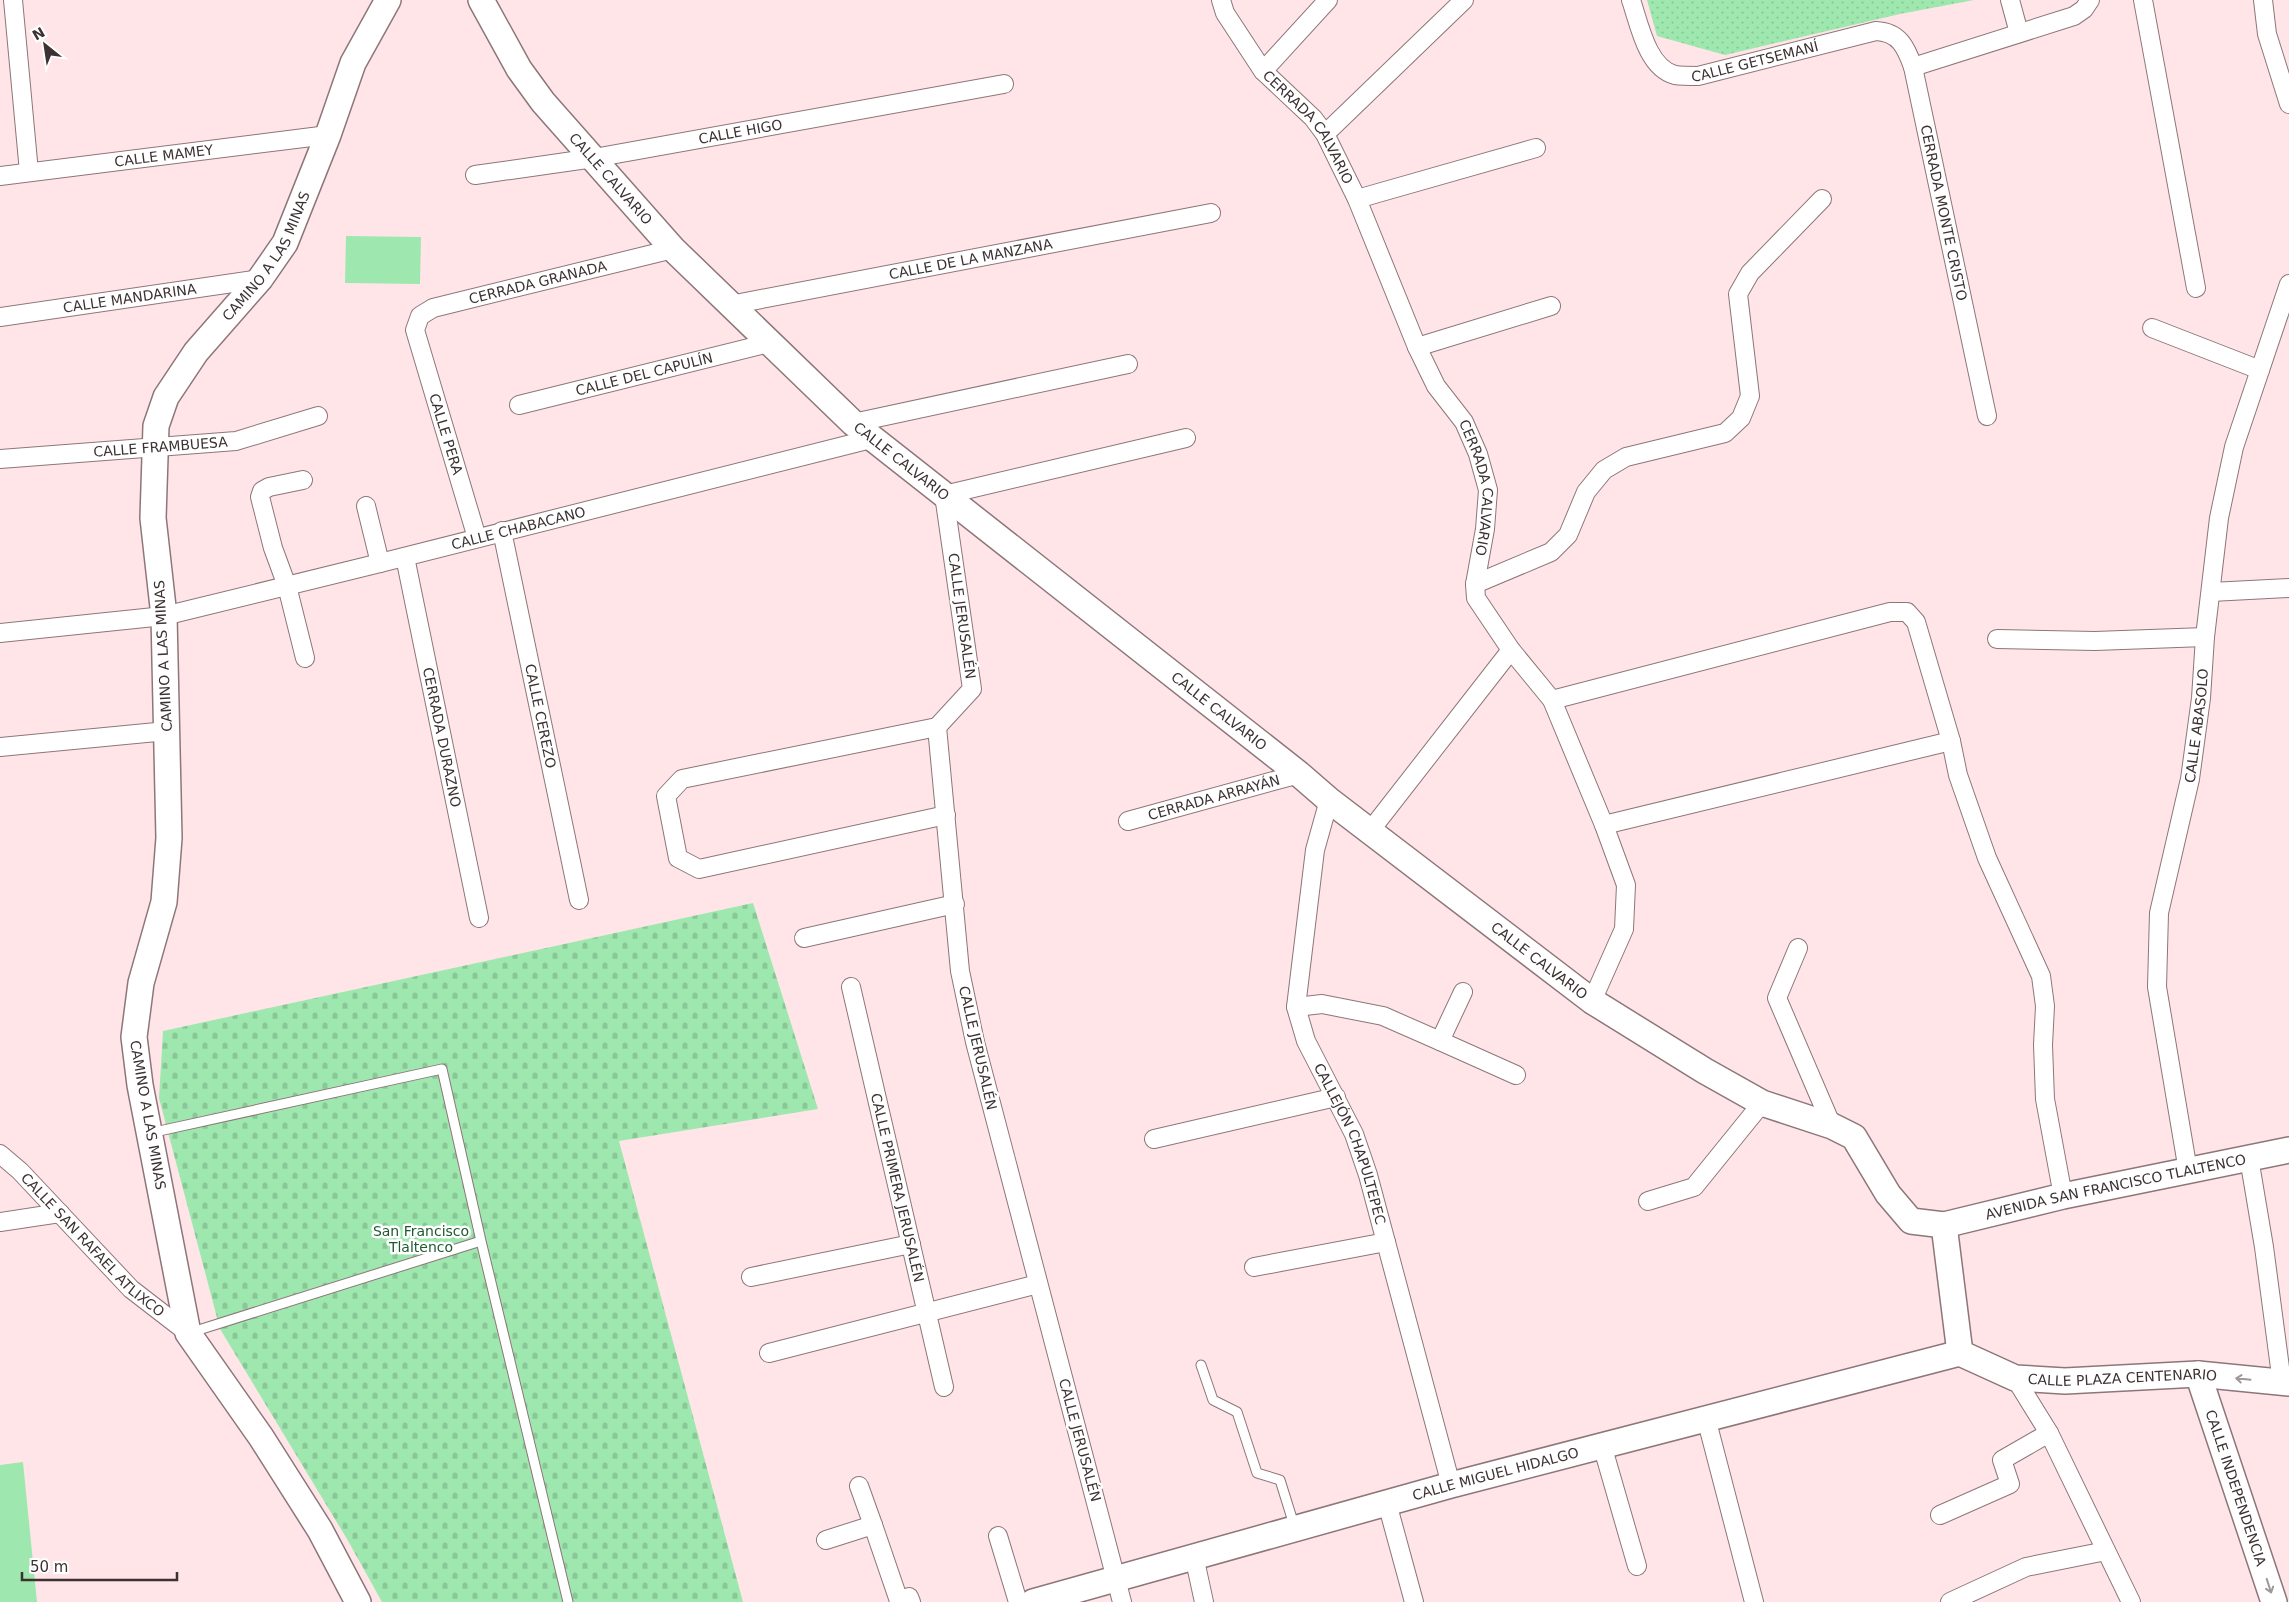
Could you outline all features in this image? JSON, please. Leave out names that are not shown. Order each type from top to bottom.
[{"type":"street","points":[[13,0],[29,172]]},
{"type":"street","name":"CAMINO A LAS MINAS","points":[[358,1602],[320,1530],[261,1437],[188,1333],[140,1085],[134,1037],[142,983],[164,902],[169,838],[164,616],[152,518],[156,426],[166,397],[196,352],[260,280],[285,243],[328,135],[353,63],[388,0]]},
{"type":"street","name":"CALLE CALVARIO","points":[[481,0],[519,69],[543,102],[673,249],[852,423],[1299,774],[1329,800],[1592,1001],[1705,1071],[1762,1103],[1832,1126],[1854,1137],[1888,1194],[1911,1221],[1944,1225]]},
{"type":"street","name":"CERRADA CALVARIO","points":[[1221,0],[1225,13],[1263,71],[1313,118],[1325,134],[1357,199],[1417,346],[1436,386],[1464,422],[1478,454],[1488,490],[1485,529],[1475,584],[1476,598],[1512,650],[1552,700],[1604,825],[1626,885],[1624,929],[1592,1001]]},
{"type":"street","points":[[1263,71],[1328,0]]},
{"type":"street","points":[[1325,134],[1464,0]]},
{"type":"street","name":"CALLE GETSEMANÍ","points":[[1631,0],[1646,46],[1656,62],[1674,75],[1698,76],[1876,30]]},
{"type":"street","points":[[2010,0],[2018,34]]},
{"type":"street","points":[[1913,67],[2074,16],[2084,9],[2090,0]]},
{"type":"street","points":[[2143,0],[2196,288]]},
{"type":"street","points":[[2263,0],[2267,34],[2289,104]]},
{"type":"street","name":"CERRADA MONTE CRISTO","points":[[1876,30],[1887,31],[1898,36],[1908,51],[1913,67],[1987,416]]},
{"type":"street","name":"CALLE HIGO","points":[[475,175],[594,158],[1004,84]]},
{"type":"street","name":"CALLE MAMEY","points":[[0,176],[328,135]]},
{"type":"street","points":[[1357,199],[1536,148]]},
{"type":"street","points":[[1475,584],[1551,552],[1568,535],[1586,492],[1604,470],[1626,457],[1726,434],[1741,418],[1750,396],[1738,294],[1750,273],[1822,199]]},
{"type":"street","name":"CALLE DE LA MANZANA","points":[[730,305],[1211,213]]},
{"type":"street","name":"CERRADA GRANADA","points":[[415,330],[420,316],[433,308],[673,249]]},
{"type":"street","name":"CALLE MANDARINA","points":[[0,317],[260,280]]},
{"type":"street","name":"CALLE ABASOLO","points":[[2188,1171],[2157,987],[2159,913],[2190,779],[2201,698],[2205,637],[2219,518],[2234,447],[2289,284]]},
{"type":"street","points":[[1417,346],[1551,306]]},
{"type":"street","points":[[2152,328],[2260,370]]},
{"type":"street","name":"CALLE PERA","points":[[415,330],[477,538]]},
{"type":"street","name":"CALLE DEL CAPULÍN","points":[[519,404],[769,343]]},
{"type":"street","points":[[852,423],[1128,364]]},
{"type":"street","name":"CALLE FRAMBUESA","points":[[0,459],[236,441],[318,416]]},
{"type":"street","points":[[944,495],[1186,438]]},
{"type":"street","name":"CALLE CHABACANO","points":[[0,633],[164,616],[872,439]]},
{"type":"street","points":[[303,480],[269,487],[262,491],[260,498],[272,548],[287,586],[305,658]]},
{"type":"street","name":"CALLE JERUSALÉN","points":[[944,495],[972,689],[938,727],[960,971],[975,1042],[1122,1602]]},
{"type":"street","points":[[366,506],[380,563]]},
{"type":"street","name":"CALLE CEREZO","points":[[502,531],[579,900]]},
{"type":"street","name":"CERRADA DURAZNO","points":[[405,557],[479,918]]},
{"type":"street","points":[[2211,592],[2289,588]]},
{"type":"street","points":[[1552,700],[1890,612],[1906,612],[1916,622],[1951,742],[1958,775],[1987,858],[2041,976],[2045,1006],[2043,1044],[2045,1099],[2063,1196]]},
{"type":"street","points":[[1996,639],[2095,641],[2205,637]]},
{"type":"street","points":[[1370,831],[1512,650]]},
{"type":"street","points":[[938,727],[682,780],[666,796],[678,858],[699,869],[946,815]]},
{"type":"street","points":[[0,747],[167,731]]},
{"type":"street","points":[[1604,825],[1951,742]]},
{"type":"street","name":"CERRADA ARRAYÁN","points":[[1128,821],[1299,774]]},
{"type":"street","name":"CALLEJÓN CHAPULTEPEC","points":[[1329,800],[1315,850],[1296,1006],[1306,1041],[1354,1134],[1368,1175],[1451,1485]]},
{"type":"street","points":[[804,938],[955,904]]},
{"type":"street","points":[[1798,948],[1778,998],[1832,1126]]},
{"type":"street","name":"CALLE PRIMERA JERUSALÉN","points":[[851,987],[944,1387]]},
{"type":"street","points":[[1440,1041],[1464,992]]},
{"type":"street","points":[[1296,1006],[1322,1004],[1383,1016],[1516,1075]]},
{"type":"street","points":[[1154,1139],[1336,1097]]},
{"type":"street","points":[[1648,1201],[1694,1187],[1762,1103]]},
{"type":"street","name":"AVENIDA SAN FRANCISCO TLALTENCO","points":[[1944,1225],[2063,1196],[2289,1150]]},
{"type":"street","name":"CALLE SAN RAFAEL ATLIXCO","points":[[0,1154],[20,1171],[131,1289],[188,1333]]},
{"type":"street","points":[[2248,1158],[2286,1383]]},
{"type":"street","points":[[0,1222],[60,1213]]},
{"type":"street","points":[[1944,1225],[1960,1353]]},
{"type":"street","points":[[1254,1266],[1386,1242]]},
{"type":"street","points":[[751,1277],[911,1244]]},
{"type":"street","points":[[769,1353],[1038,1284]]},
{"type":"street","name":"CALLE PLAZA CENTENARIO","points":[[1960,1353],[2015,1378],[2065,1381],[2198,1374],[2286,1383]]},
{"type":"street","name":"CALLE MIGUEL HIDALGO","points":[[1034,1602],[1451,1485],[1960,1353]]},
{"type":"street","name":"CALLE INDEPENDENCIA","points":[[2198,1374],[2274,1602]]},
{"type":"street","points":[[2015,1378],[2049,1433],[2131,1602]]},
{"type":"street","points":[[1706,1418],[1754,1602]]},
{"type":"street","points":[[1940,1515],[2010,1484],[2002,1460],[2049,1433]]},
{"type":"street","points":[[1602,1445],[1637,1566]]},
{"type":"street","points":[[859,1486],[899,1601],[909,1597],[911,1602]]},
{"type":"street","points":[[1387,1503],[1414,1602]]},
{"type":"street","points":[[826,1540],[872,1525]]},
{"type":"street","points":[[998,1536],[1018,1602]]},
{"type":"street","points":[[1950,1602],[2026,1567],[2106,1551]]},
{"type":"street","points":[[1194,1556],[1204,1602]]},
{"type":"lane","points":[[150,1134],[442,1069],[481,1241],[568,1602]]},
{"type":"lane","points":[[188,1333],[481,1241]]},
{"type":"lane","points":[[1201,1365],[1212,1400],[1236,1412],[1258,1472],[1280,1480],[1296,1528]]},
{"type":"green space","points":[[1647,0],[1974,0],[1900,14],[1725,55],[1657,36]]},
{"type":"green space","points":[[346,236],[421,237],[420,284],[345,283]]},
{"type":"green space","name":"San Francisco Tlaltenco","points":[[753,903],[818,1109],[619,1141],[743,1602],[382,1602],[347,1539],[220,1329],[159,1098],[163,1031]]},
{"type":"green space","points":[[23,1462],[37,1602],[0,1602],[0,1465]]}]
